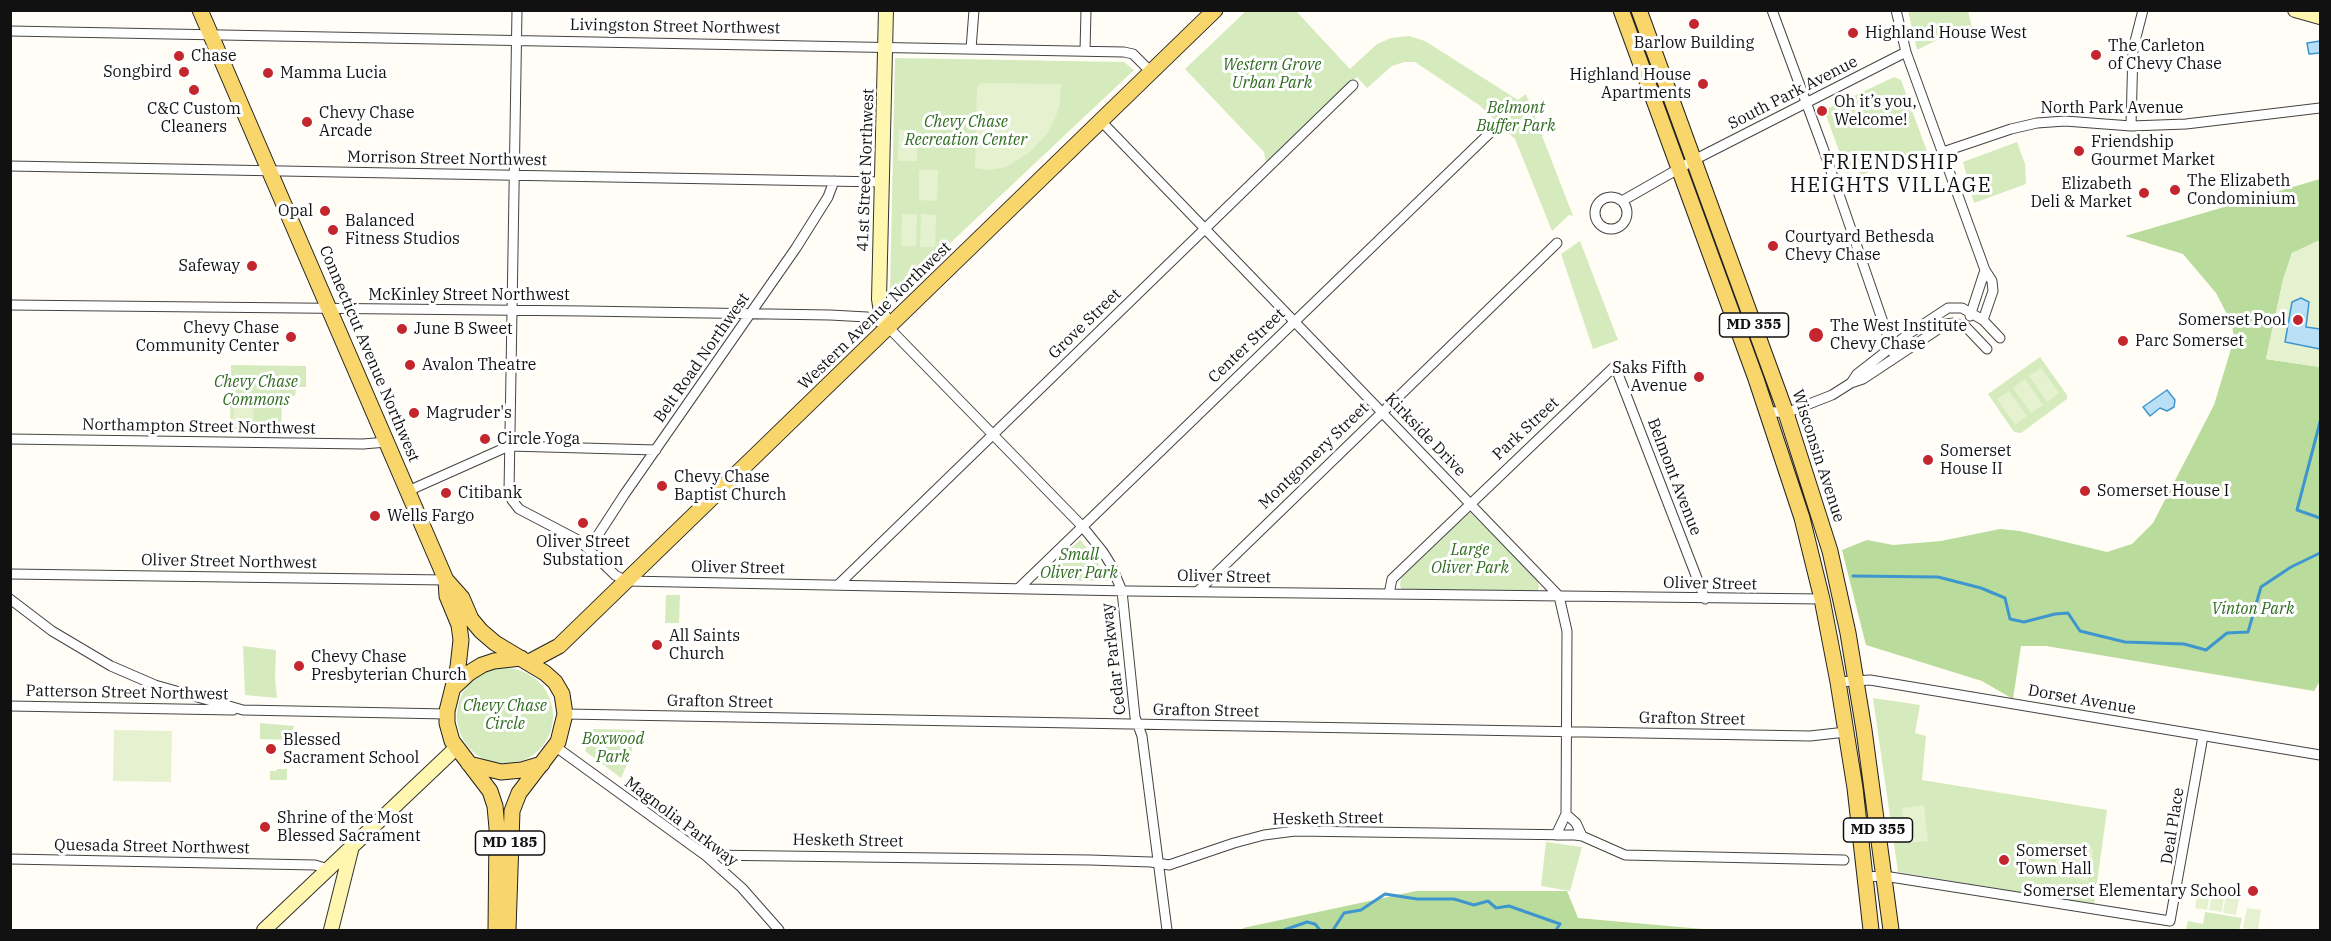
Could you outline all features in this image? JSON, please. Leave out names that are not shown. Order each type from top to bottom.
[{"type":"main road","name":"Connecticut Avenue Northwest","points":[[200,10],[446,579],[462,598],[474,624],[495,643],[525,660]]},
{"type":"main road","name":"41st Street Northwest","points":[[886,10],[879,299],[881,312],[889,328]]},
{"type":"main road","name":"Western Avenue Northwest","points":[[525,660],[559,646],[1215,10]]},
{"type":"main road","name":"Wisconsin Avenue","points":[[1621,10],[1766,411],[1802,518],[1822,600],[1838,682],[1871,930]]},
{"type":"main road","name":"Wisconsin Avenue","points":[[1639,10],[1786,413],[1830,551],[1856,680],[1891,930]]},
{"type":"main road","points":[[2295,10],[2320,17]]},
{"type":"main road","name":"Connecticut Avenue Northwest","points":[[446,579],[447,596],[461,635],[454,687]]},
{"type":"main road","points":[[555,682],[555,660],[559,646]]},
{"type":"main road","points":[[525,660],[555,682],[562,694],[565,714],[563,728],[556,747],[542,764],[501,772],[469,764],[456,748],[450,736],[447,714],[454,687],[482,665],[494,661],[525,660]]},
{"type":"main road","points":[[264,930],[456,748]]},
{"type":"main road","name":"MD 185","points":[[469,764],[492,795],[496,811],[496,930]]},
{"type":"main road","name":"MD 185","points":[[508,930],[512,811],[519,793],[542,764]]},
{"type":"main road","points":[[331,930],[352,846]]},
{"type":"street","points":[[517,10],[509,492],[519,509],[575,538],[615,575],[626,581]]},
{"type":"street","points":[[971,49],[974,10]]},
{"type":"street","points":[[1085,51],[1086,10]]},
{"type":"street","points":[[1772,10],[1893,352]]},
{"type":"street","points":[[1896,10],[1906,52],[1985,270],[1992,281],[1993,291],[1983,320]]},
{"type":"street","points":[[2131,126],[2133,49],[2143,10]]},
{"type":"street","name":"Livingston Street Northwest","points":[[10,31],[1129,52],[1151,72]]},
{"type":"street","name":"South Park Avenue","points":[[1694,160],[1906,52]]},
{"type":"street","name":"Grove Street","points":[[838,585],[1353,85]]},
{"type":"street","name":"North Park Avenue","points":[[1942,152],[2011,129],[2037,123],[2065,121],[2131,126],[2186,124],[2320,108]]},
{"type":"street","name":"Kirkside Drive","points":[[1101,121],[1559,596]]},
{"type":"street","name":"Center Street","points":[[1019,588],[1497,126]]},
{"type":"street","points":[[1623,201],[1694,160]]},
{"type":"street","name":"Morrison Street Northwest","points":[[10,166],[882,182]]},
{"type":"street","name":"Belt Road Northwest","points":[[589,549],[751,314],[828,197],[834,181]]},
{"type":"street","name":"Montgomery Street","points":[[1197,592],[1557,243]]},
{"type":"street","points":[[1966,327],[1985,270]]},
{"type":"street","name":"McKinley Street Northwest","points":[[10,304],[867,316],[889,328]]},
{"type":"street","points":[[1766,411],[1786,413],[1824,399],[1851,383],[1863,379],[1915,329],[1948,308],[1958,307],[1971,313],[1983,320],[2000,338]]},
{"type":"street","points":[[1893,352],[1946,324],[1954,323],[1966,327],[1987,349]]},
{"type":"street","name":"Cedar Parkway","points":[[889,328],[1082,526],[1108,558],[1122,591],[1135,717],[1142,736],[1167,930]]},
{"type":"street","name":"Park Street","points":[[1389,594],[1392,579],[1615,366]]},
{"type":"street","name":"Belmont Avenue","points":[[1615,366],[1705,599]]},
{"type":"street","name":"Northampton Street Northwest","points":[[10,439],[363,444],[387,442]]},
{"type":"street","points":[[408,491],[509,446],[656,450]]},
{"type":"street","name":"Oliver Street Northwest","points":[[10,574],[446,579]]},
{"type":"street","name":"Oliver Street","points":[[626,581],[1122,591],[1822,600]]},
{"type":"street","points":[[1556,835],[1566,814],[1567,631],[1559,596]]},
{"type":"street","points":[[10,599],[52,631],[88,654],[147,682],[243,710],[447,714]]},
{"type":"street","name":"Dorset Avenue","points":[[1838,682],[1870,680],[2320,756]]},
{"type":"street","points":[[176,691],[176,709]]},
{"type":"street","name":"Patterson Street Northwest","points":[[10,706],[243,710]]},
{"type":"street","name":"Grafton Street","points":[[565,714],[1810,736],[1846,732]]},
{"type":"street","name":"Deal Place","points":[[1884,876],[2170,921],[2203,736]]},
{"type":"street","name":"Magnolia Parkway","points":[[556,747],[705,855],[742,888],[779,930]]},
{"type":"street","points":[[1566,814],[1576,823],[1582,836]]},
{"type":"street","name":"Hesketh Street","points":[[705,855],[1090,860],[1169,865],[1242,840],[1295,831],[1582,836],[1625,855],[1844,860]]},
{"type":"street","name":"Quesada Street Northwest","points":[[10,859],[315,865],[328,869]]},
{"type":"street","points":[[1865,877],[1884,876]]},
{"type":"green space","name":"Western Grove Urban Park","points":[[1246,11],[1296,11],[1350,69],[1377,44],[1391,38],[1409,36],[1425,41],[1518,100],[1526,94],[1573,216],[1569,215],[1552,231],[1515,139],[1479,105],[1415,62],[1404,62],[1392,66],[1367,88],[1357,77],[1266,163],[1264,152],[1185,69]]},
{"type":"green space","points":[[1908,11],[1968,11],[1972,28],[1937,40],[1917,50]]},
{"type":"green space","name":"Chevy Chase Recreation Center","points":[[895,58],[1124,62],[1134,70],[895,295],[890,291]]},
{"type":"green space","points":[[1894,77],[1901,80],[1928,154],[1903,162],[1900,153],[1870,163],[1872,171],[1861,175],[1858,169],[1847,173],[1826,115],[1829,108]]},
{"type":"green space","points":[[981,83],[1061,84],[1060,103],[1047,134],[1030,152],[1006,167],[989,170],[975,168],[977,87]]},
{"type":"green space","points":[[899,130],[917,131],[917,161],[898,161]]},
{"type":"green space","points":[[2017,142],[2025,164],[2026,184],[1974,203],[1963,162]]},
{"type":"green space","points":[[919,170],[938,170],[937,201],[919,200]]},
{"type":"green space","name":"Vinton Park","points":[[2320,179],[2320,243],[2292,253],[2283,280],[2266,359],[2320,367],[2320,681],[2314,691],[2046,646],[2021,646],[2013,699],[1982,681],[1866,645],[1842,550],[1867,540],[1893,545],[1941,541],[2000,529],[2020,531],[2107,552],[2132,544],[2153,523],[2214,405],[2234,339],[2232,324],[2216,293],[2183,254],[2125,236]]},
{"type":"green space","points":[[902,214],[917,214],[916,246],[901,246]]},
{"type":"green space","points":[[921,214],[936,215],[935,247],[920,247]]},
{"type":"green space","points":[[1580,241],[1618,340],[1593,349],[1561,254]]},
{"type":"green space","name":"Somerset Pool","points":[[2317,241],[2320,242],[2320,367],[2266,359],[2283,280],[2292,253]]},
{"type":"green space","points":[[2040,357],[2067,395],[2067,399],[2021,433],[2014,432],[1988,394]]},
{"type":"green space","name":"Chevy Chase Commons","points":[[231,365],[306,366],[306,387],[296,387],[295,396],[282,396],[281,432],[230,431]]},
{"type":"green space","points":[[2041,368],[2059,393],[2047,402],[2029,376]]},
{"type":"green space","points":[[2025,379],[2043,405],[2031,413],[2013,388]]},
{"type":"green space","points":[[2009,391],[2027,416],[2015,425],[1997,399]]},
{"type":"green space","points":[[234,393],[254,394],[253,427],[233,427]]},
{"type":"green space","name":"Large Oliver Park","points":[[1470,512],[1537,579],[1539,587],[1537,592],[1402,590],[1401,578]]},
{"type":"green space","name":"Small Oliver Park","points":[[1080,540],[1094,556],[1109,581],[1038,580]]},
{"type":"green space","points":[[666,595],[680,595],[679,623],[665,623]]},
{"type":"green space","points":[[243,646],[276,650],[277,698],[245,695]]},
{"type":"green space","name":"Chevy Chase Circle","points":[[505,668],[523,672],[539,682],[549,698],[553,716],[549,734],[539,750],[523,760],[505,764],[487,760],[471,750],[461,734],[457,716],[461,698],[471,682],[487,672]]},
{"type":"green space","points":[[1873,698],[1920,705],[1915,733],[1926,736],[1922,780],[2107,810],[2094,905],[1898,872]]},
{"type":"green space","points":[[260,723],[294,726],[292,740],[260,739]]},
{"type":"green space","name":"Boxwood Park","points":[[593,729],[635,730],[631,755],[621,778],[585,751]]},
{"type":"green space","points":[[114,730],[172,731],[171,782],[113,781]]},
{"type":"green space","points":[[287,769],[287,780],[270,780],[270,771]]},
{"type":"green space","points":[[1924,805],[1928,841],[1907,843],[1902,808]]},
{"type":"green space","points":[[2039,840],[2054,842],[2049,874],[2034,872]]},
{"type":"green space","points":[[1546,842],[1582,847],[1570,891],[1541,886]]},
{"type":"green space","points":[[2059,843],[2074,846],[2069,878],[2054,875]]},
{"type":"green space","points":[[2078,847],[2093,849],[2088,881],[2073,878]]},
{"type":"green space","points":[[2199,886],[2211,888],[2207,910],[2195,908]]},
{"type":"green space","points":[[2213,888],[2225,890],[2222,912],[2209,910]]},
{"type":"green space","points":[[2227,890],[2240,893],[2236,915],[2223,913]]},
{"type":"green space","points":[[1416,891],[1567,891],[1578,918],[1714,930],[1243,930],[1243,928]]},
{"type":"green space","points":[[2247,908],[2261,910],[2258,930],[2243,928]]},
{"type":"green space","points":[[2205,912],[2242,918],[2239,930],[2186,930],[2188,921],[2203,924]]},
{"type":"water","points":[[2320,41],[2320,53],[2309,54],[2307,43]]},
{"type":"water","points":[[2301,298],[2309,302],[2306,327],[2320,329],[2320,349],[2285,342],[2292,302]]},
{"type":"water","points":[[2167,390],[2175,400],[2174,407],[2167,411],[2160,408],[2150,416],[2143,407]]},
{"type":"waterway","points":[[2320,422],[2297,510],[2320,518]]},
{"type":"waterway","points":[[1853,576],[1938,577],[1981,588],[2005,598],[2010,619],[2024,622],[2068,613],[2080,631],[2125,642],[2184,644],[2206,650],[2227,633],[2248,632],[2261,587],[2291,567],[2320,553]]},
{"type":"waterway","points":[[1333,930],[1344,913],[1361,910],[1385,894],[1417,899],[1454,899],[1474,905],[1488,901],[1496,908],[1509,906],[1560,924],[1556,930]]},
{"type":"waterway","points":[[1284,930],[1307,922],[1315,924],[1320,930]]},
{"type":"place","name":"Barlow Building","points":[[1694,24]]},
{"type":"place","name":"Highland House West","points":[[1853,33]]},
{"type":"place","name":"The Carleton of Chevy Chase","points":[[2096,55]]},
{"type":"place","name":"Chase","points":[[179,56]]},
{"type":"place","name":"Songbird","points":[[184,72]]},
{"type":"place","name":"Mamma Lucia","points":[[268,73]]},
{"type":"place","name":"Highland House Apartments","points":[[1703,84]]},
{"type":"place","name":"C&C Custom Cleaners","points":[[194,90]]},
{"type":"place","name":"Oh it’s you, Welcome!","points":[[1822,111]]},
{"type":"place","name":"Chevy Chase Arcade","points":[[307,122]]},
{"type":"place","name":"Friendship Gourmet Market","points":[[2079,151]]},
{"type":"place","name":"The Elizabeth Condominium","points":[[2175,190]]},
{"type":"place","name":"Elizabeth Deli & Market","points":[[2144,193]]},
{"type":"place","name":"Opal","points":[[325,211]]},
{"type":"place","name":"Balanced Fitness Studios","points":[[333,230]]},
{"type":"place","name":"Courtyard Bethesda Chevy Chase","points":[[1773,246]]},
{"type":"place","name":"Safeway","points":[[252,266]]},
{"type":"place","name":"Somerset Pool","points":[[2298,320]]},
{"type":"place","name":"June B Sweet","points":[[402,329]]},
{"type":"place","name":"The West Institute Chevy Chase","points":[[1816,335]]},
{"type":"place","name":"Chevy Chase Community Center","points":[[291,337]]},
{"type":"place","name":"Parc Somerset","points":[[2123,341]]},
{"type":"place","name":"Avalon Theatre","points":[[410,365]]},
{"type":"place","name":"Saks Fifth Avenue","points":[[1699,377]]},
{"type":"place","name":"Magruder's","points":[[414,413]]},
{"type":"place","name":"Circle Yoga","points":[[485,439]]},
{"type":"place","name":"Somerset House II","points":[[1928,460]]},
{"type":"place","name":"Chevy Chase Baptist Church","points":[[662,486]]},
{"type":"place","name":"Somerset House I","points":[[2085,491]]},
{"type":"place","name":"Citibank","points":[[446,493]]},
{"type":"place","name":"Wells Fargo","points":[[375,516]]},
{"type":"place","name":"Oliver Street Substation","points":[[583,523]]},
{"type":"place","name":"All Saints Church","points":[[657,645]]},
{"type":"place","name":"Chevy Chase Presbyterian Church","points":[[299,666]]},
{"type":"place","name":"Blessed Sacrament School","points":[[271,749]]},
{"type":"place","name":"Shrine of the Most Blessed Sacrament","points":[[265,827]]},
{"type":"place","name":"Somerset Town Hall","points":[[2004,860]]},
{"type":"place","name":"Somerset Elementary School","points":[[2253,891]]},
{"type":"district","name":"FRIENDSHIP HEIGHTS VILLAGE","points":[[1891,174]]},
{"type":"park label","name":"Belmont Buffer Park","points":[[1516,117]]}]
